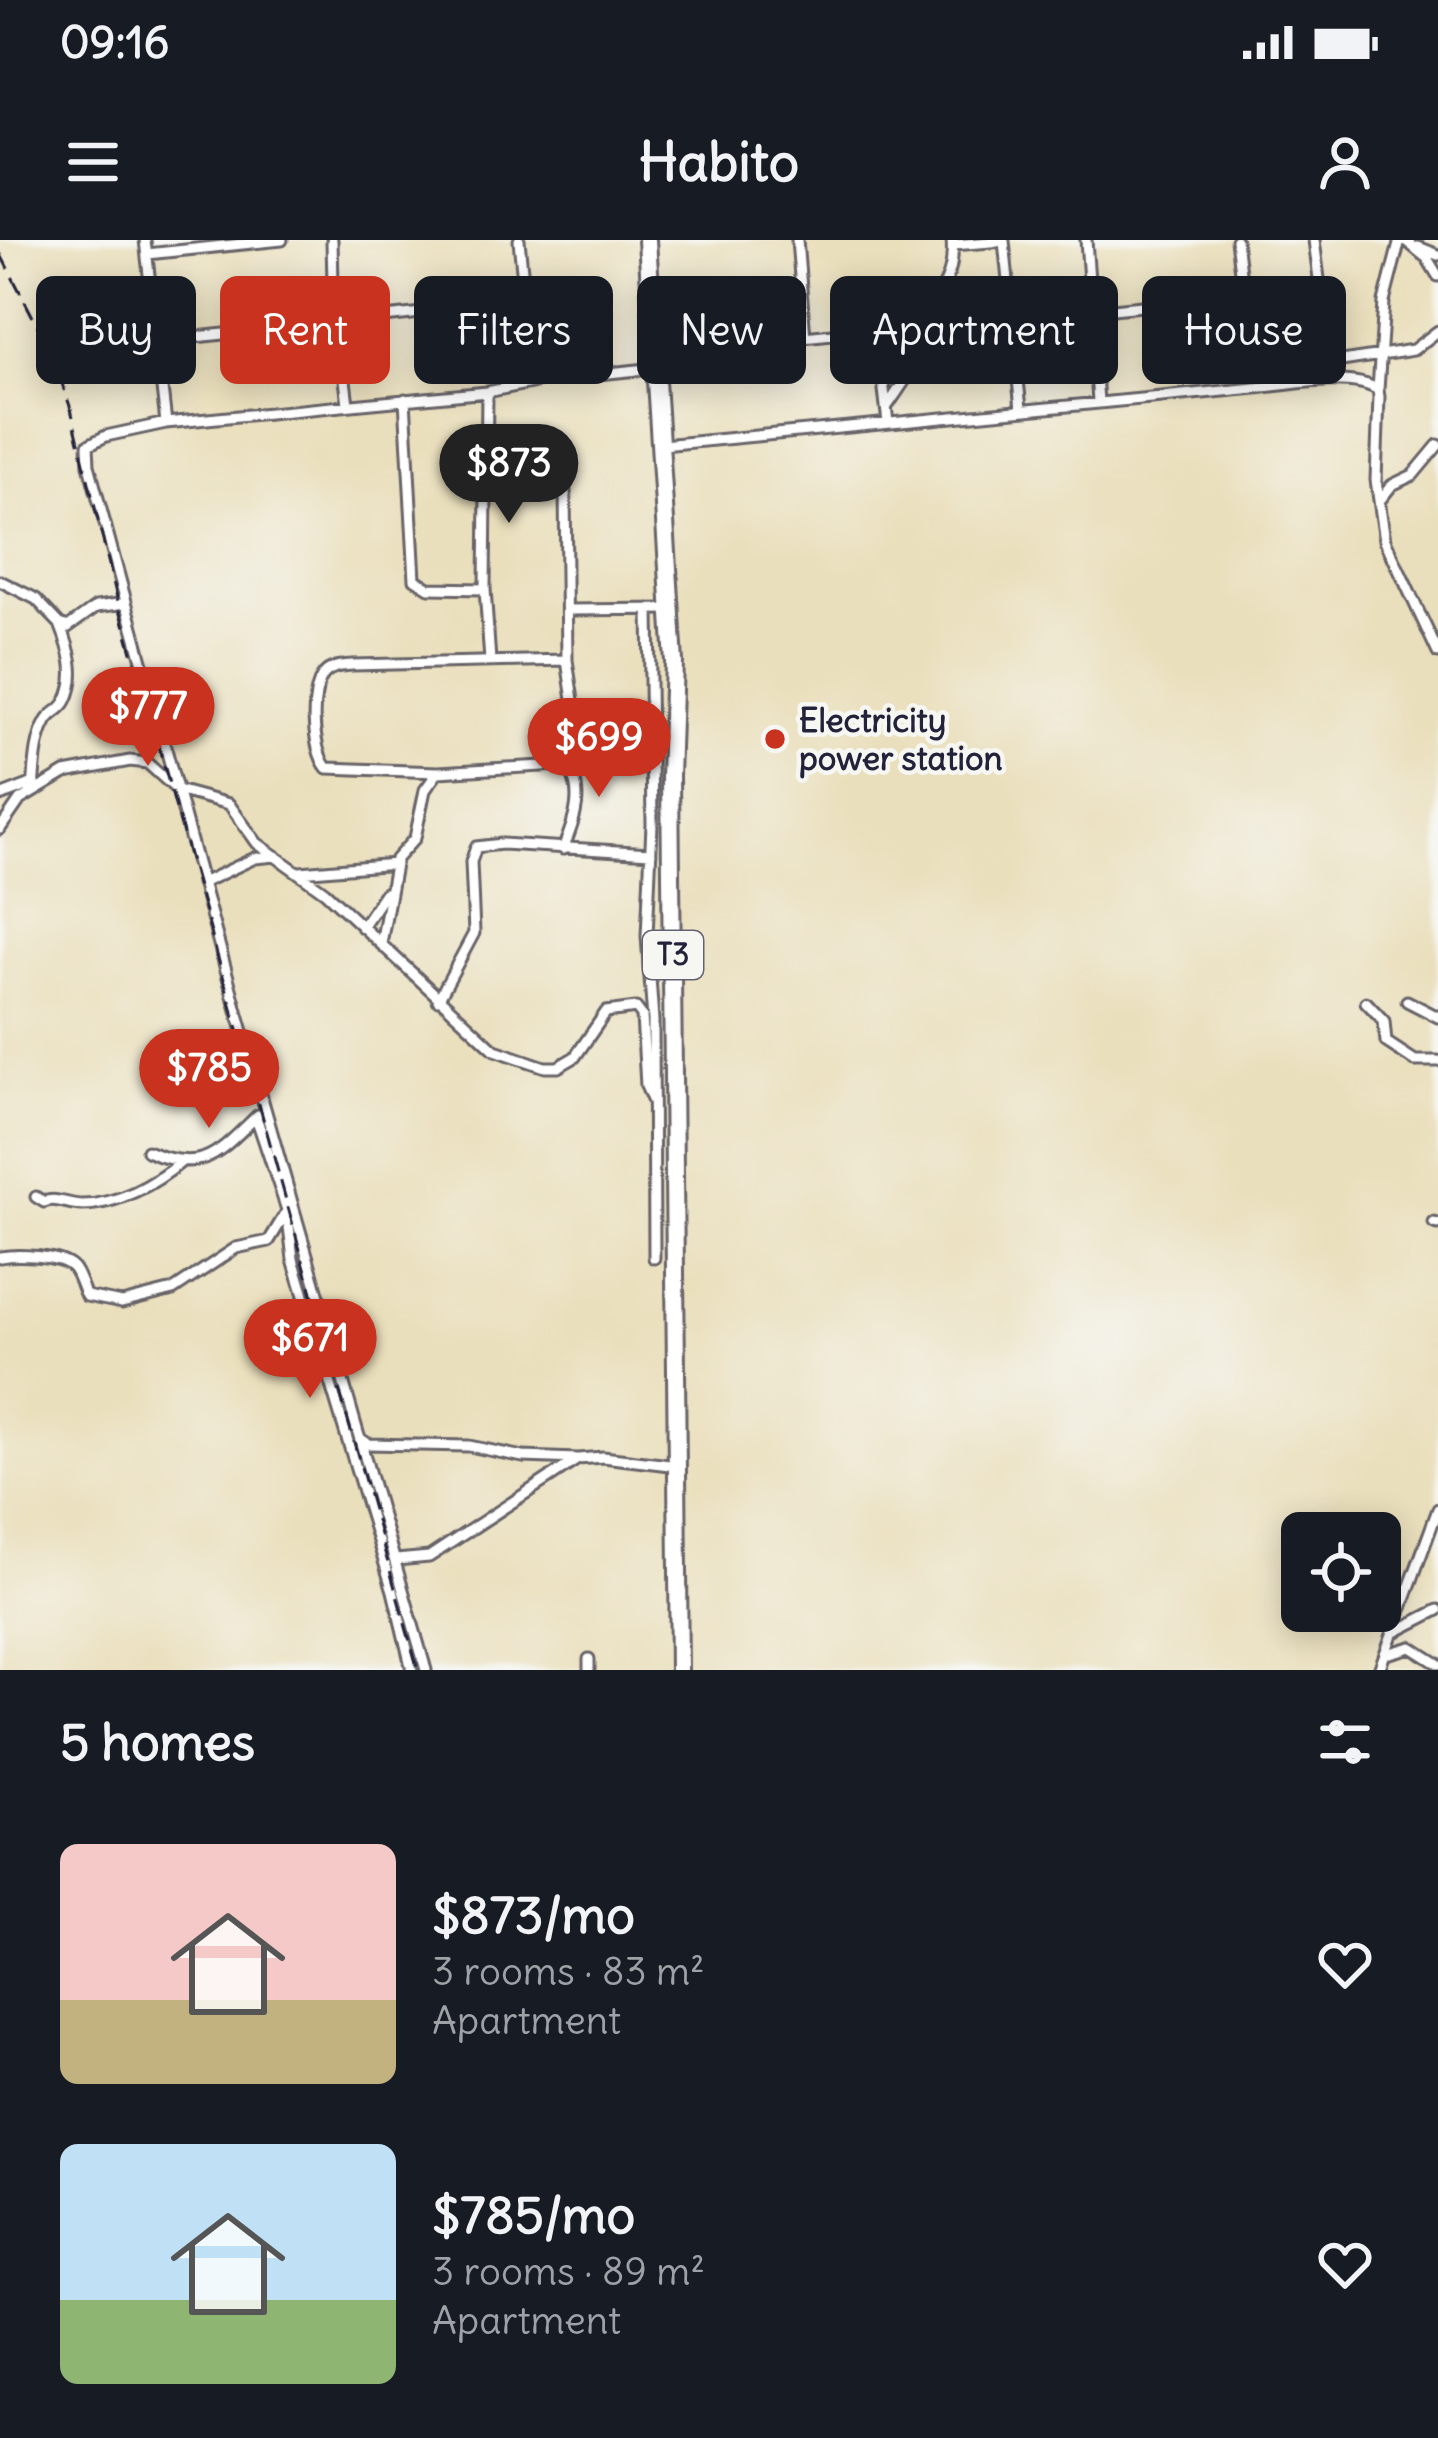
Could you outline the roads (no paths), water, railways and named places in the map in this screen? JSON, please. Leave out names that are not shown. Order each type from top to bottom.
[{"type":"highway","name":"T3","points":[[647,240],[650,276]]},
{"type":"highway","name":"T3","points":[[658,384],[671,609],[680,1670]]},
{"type":"street","points":[[146,240],[150,276]]},
{"type":"street","points":[[147,254],[282,240]]},
{"type":"street","points":[[332,240],[335,276]]},
{"type":"street","points":[[519,240],[522,276]]},
{"type":"street","points":[[797,240],[800,276]]},
{"type":"street","points":[[950,276],[952,243],[1007,240],[1021,409]]},
{"type":"street","points":[[1086,240],[1090,276]]},
{"type":"street","points":[[1236,240],[1239,276]]},
{"type":"street","points":[[1314,240],[1319,276]]},
{"type":"street","points":[[1406,242],[1438,255]]},
{"type":"street","points":[[1406,242],[1427,258],[1438,275]]},
{"type":"street","points":[[1406,242],[1384,302],[1378,390],[1380,500],[1385,540],[1438,653]]},
{"type":"street","points":[[1346,362],[1413,350],[1438,331]]},
{"type":"street","points":[[662,445],[1255,388],[1356,382],[1378,390]]},
{"type":"street","points":[[162,384],[166,423]]},
{"type":"street","points":[[346,384],[348,404]]},
{"type":"street","points":[[426,1670],[202,883],[88,446],[106,436],[166,423],[487,392],[524,384]]},
{"type":"street","points":[[883,384],[888,423]]},
{"type":"street","points":[[886,408],[901,384]]},
{"type":"street","points":[[1097,384],[1098,401]]},
{"type":"street","points":[[1254,384],[1255,388]]},
{"type":"street","points":[[487,392],[485,589],[490,661]]},
{"type":"street","points":[[405,399],[415,579],[429,588],[485,589]]},
{"type":"street","points":[[1380,500],[1392,485],[1416,472],[1438,445]]},
{"type":"street","points":[[487,467],[542,468],[562,484],[567,500],[567,660],[574,700],[570,751],[563,764]]},
{"type":"street","points":[[0,581],[36,599],[60,624],[72,667],[64,705],[46,718],[34,787],[0,829]]},
{"type":"street","points":[[69,646],[75,625],[96,608],[126,603]]},
{"type":"street","points":[[649,609],[647,936],[654,1258]]},
{"type":"street","points":[[567,610],[671,609]]},
{"type":"street","points":[[60,624],[75,625]]},
{"type":"street","points":[[563,764],[438,772],[327,768],[314,736],[321,680],[333,668],[567,660]]},
{"type":"street","points":[[0,796],[72,770],[136,761],[147,764],[177,790],[229,805],[257,842],[300,872],[502,1054],[553,1068],[575,1058],[606,1012],[636,1008],[642,1016],[646,1086],[653,1102]]},
{"type":"street","points":[[563,764],[575,778],[577,790],[572,827],[563,849]]},
{"type":"street","points":[[381,944],[395,864],[415,838],[425,790],[438,772]]},
{"type":"street","points":[[438,1000],[474,933],[473,849],[502,844],[651,853]]},
{"type":"street","points":[[202,883],[255,858],[276,856]]},
{"type":"street","points":[[300,872],[395,864]]},
{"type":"street","points":[[362,927],[388,889]]},
{"type":"street","points":[[1407,1001],[1438,1017]]},
{"type":"street","points":[[1366,1002],[1384,1021],[1386,1042],[1415,1061],[1438,1061]]},
{"type":"street","points":[[36,1197],[79,1205],[149,1186],[181,1162],[212,1156],[266,1108]]},
{"type":"street","points":[[256,1117],[287,1210],[292,1259],[381,1550],[412,1670]]},
{"type":"street","points":[[146,1151],[181,1162]]},
{"type":"street","points":[[0,1257],[31,1254],[68,1264],[86,1296],[122,1303],[173,1290],[236,1248],[265,1244],[274,1237],[287,1210]]},
{"type":"street","points":[[361,1439],[368,1444],[469,1446],[523,1457],[603,1457],[678,1466]]},
{"type":"street","points":[[396,1560],[429,1557],[578,1459]]},
{"type":"street","points":[[1401,1612],[1438,1509]]},
{"type":"street","points":[[1401,1628],[1438,1610]]},
{"type":"street","points":[[1379,1670],[1394,1632]]},
{"type":"street","points":[[1386,1656],[1405,1646],[1438,1664]]},
{"type":"railway","points":[[0,253],[51,352],[71,409],[118,602],[418,1670]]},
{"type":"place","name":"Electricity power station","points":[[775,739]]}]
